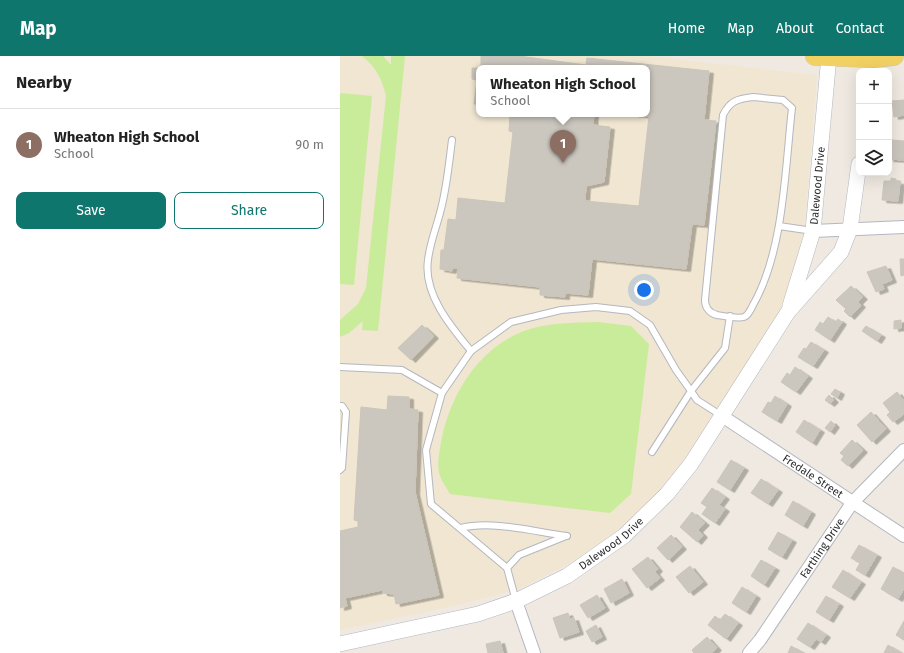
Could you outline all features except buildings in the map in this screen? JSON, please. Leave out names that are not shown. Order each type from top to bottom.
[{"type":"main road","points":[[824,57],[873,62],[894,56]]},
{"type":"street","name":"Dalewood Drive","points":[[788,312],[813,231],[824,57]]},
{"type":"street","name":"Dalewood Drive","points":[[340,644],[478,614],[516,601],[567,576],[624,536],[667,494],[689,467],[788,312],[841,252],[850,230],[857,176]]},
{"type":"street","points":[[813,231],[904,227]]},
{"type":"street","name":"Fredale Street","points":[[722,416],[904,536]]},
{"type":"street","name":"Farthing Drive","points":[[749,653],[760,640],[852,503],[904,450]]},
{"type":"street","points":[[516,601],[534,653]]},
{"type":"lane","points":[[753,97],[783,100],[792,108],[779,226],[767,272],[749,314],[744,317],[713,314],[705,306],[705,300],[723,115],[727,107],[733,101],[753,97]]},
{"type":"lane","points":[[452,140],[446,190],[431,240],[427,271],[439,308],[455,332],[471,351]]},
{"type":"lane","points":[[779,226],[813,231]]},
{"type":"lane","points":[[516,601],[507,568],[461,528],[430,504],[426,450],[442,393],[471,351],[511,322],[561,310],[589,307],[630,311],[650,325],[676,370],[696,400],[722,416]]},
{"type":"lane","points":[[652,452],[691,391],[725,348],[730,316]]},
{"type":"lane","points":[[340,367],[402,370],[442,393]]},
{"type":"lane","points":[[340,406],[342,406],[346,412],[342,468],[340,470]]},
{"type":"lane","points":[[461,528],[472,525],[494,526],[567,536],[519,555],[507,568]]},
{"type":"shaded area","points":[[340,56],[646,56],[817,75],[803,246],[784,306],[702,434],[676,470],[642,511],[604,541],[568,564],[519,589],[458,605],[340,630]]},
{"type":"green space","points":[[362,56],[383,56],[391,65],[391,56],[405,56],[378,331],[362,330],[363,321],[349,333],[340,337],[340,320],[358,304],[366,288],[386,96],[383,84],[378,74],[371,64]]},
{"type":"green space","points":[[340,93],[372,96],[354,285],[340,284]]},
{"type":"green space","points":[[598,322],[631,326],[649,344],[631,494],[610,513],[450,494],[438,469],[442,437],[460,388],[481,360],[494,348],[508,339],[533,328],[551,324]]},
{"type":"place","name":"Wheaton High School","points":[[563,163]]}]
